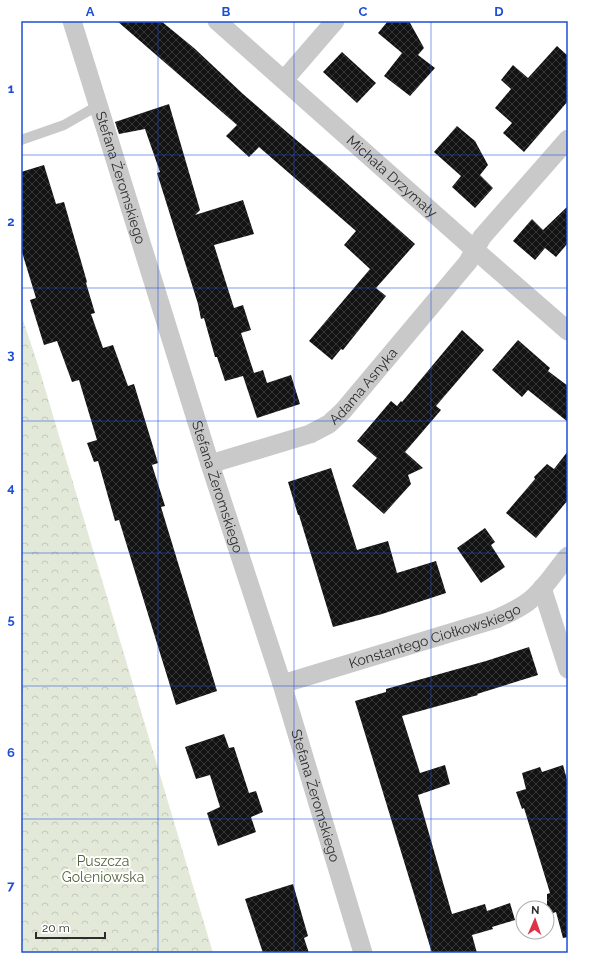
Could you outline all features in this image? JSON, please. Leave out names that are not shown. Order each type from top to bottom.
[{"type":"street","name":"Stefana Żeromskiego","points":[[72,21],[210,464],[282,684],[363,953]]},
{"type":"street","name":"Michała Drzymały","points":[[217,21],[568,331]]},
{"type":"street","points":[[284,80],[335,21]]},
{"type":"street","name":"Adama Asnyka","points":[[210,464],[310,434],[329,424],[343,411],[468,262],[482,237],[568,139]]},
{"type":"street","name":"Konstantego Ciołkowskiego","points":[[282,684],[496,619],[529,601],[542,588],[568,556]]},
{"type":"street","points":[[542,588],[568,669]]},
{"type":"lane","points":[[21,140],[64,125],[99,105]]},
{"type":"green space","name":"Puszcza Goleniowska","points":[[21,314],[38,365],[213,953],[21,953]]},
{"type":"building","points":[[117,21],[161,21],[194,48],[243,94],[415,244],[376,288],[386,296],[343,350],[341,349],[332,360],[309,341],[370,269],[344,245],[356,231],[259,147],[249,157],[226,136],[237,125]]},
{"type":"building","points":[[388,21],[409,21],[424,48],[418,55],[435,68],[410,96],[384,76],[402,53],[378,33]]},
{"type":"building","points":[[557,46],[568,56],[568,101],[524,152],[503,133],[512,123],[495,108],[511,89],[501,80],[513,65],[528,78]]},
{"type":"building","points":[[342,52],[376,83],[357,103],[323,72]]},
{"type":"building","points":[[169,104],[200,210],[195,215],[243,200],[254,234],[214,245],[234,308],[243,305],[251,330],[241,333],[254,373],[263,370],[267,383],[291,375],[300,404],[257,418],[243,376],[225,381],[217,357],[215,357],[204,318],[201,319],[198,304],[157,173],[160,172],[145,129],[119,134],[115,122]]},
{"type":"building","points":[[457,126],[475,141],[488,165],[480,175],[493,188],[475,208],[452,187],[461,176],[434,152]]},
{"type":"building","points":[[44,165],[56,204],[64,202],[95,313],[91,314],[103,348],[113,345],[128,386],[134,384],[158,463],[152,465],[165,506],[161,507],[217,691],[176,705],[119,520],[115,521],[98,461],[94,462],[87,443],[97,440],[79,380],[72,382],[57,341],[44,345],[30,300],[36,298],[21,249],[21,172]]},
{"type":"building","points":[[568,206],[568,243],[556,257],[545,248],[535,260],[513,241],[532,219],[543,230]]},
{"type":"building","points":[[462,330],[484,350],[436,406],[441,410],[405,452],[423,468],[408,475],[411,484],[384,514],[352,486],[377,458],[357,441],[391,401],[397,406],[401,401],[402,402]]},
{"type":"building","points":[[518,340],[550,368],[548,371],[568,386],[568,422],[528,390],[522,397],[492,370]]},
{"type":"building","points":[[568,451],[568,500],[536,538],[506,513],[535,479],[534,477],[547,464],[554,469]]},
{"type":"building","points":[[331,468],[357,550],[388,541],[397,573],[436,561],[446,593],[382,614],[333,627],[288,482]]},
{"type":"building","points":[[485,528],[495,542],[491,545],[505,567],[481,583],[457,548]]},
{"type":"building","points":[[529,647],[538,675],[477,694],[478,695],[402,716],[420,773],[445,765],[450,784],[418,795],[452,914],[485,904],[487,911],[510,903],[515,920],[492,927],[493,929],[472,935],[477,953],[432,953],[355,701],[386,692],[386,689],[486,661]]},
{"type":"building","points":[[224,734],[229,748],[234,747],[249,793],[256,791],[263,812],[251,817],[256,832],[218,846],[207,813],[220,807],[210,775],[196,779],[185,747]]},
{"type":"building","points":[[563,765],[568,783],[568,937],[563,938],[555,912],[555,900],[547,900],[547,894],[550,893],[524,808],[522,809],[516,792],[526,789],[522,773],[540,767],[542,772]]},
{"type":"building","points":[[293,884],[308,936],[304,938],[309,953],[263,953],[245,899]]}]
